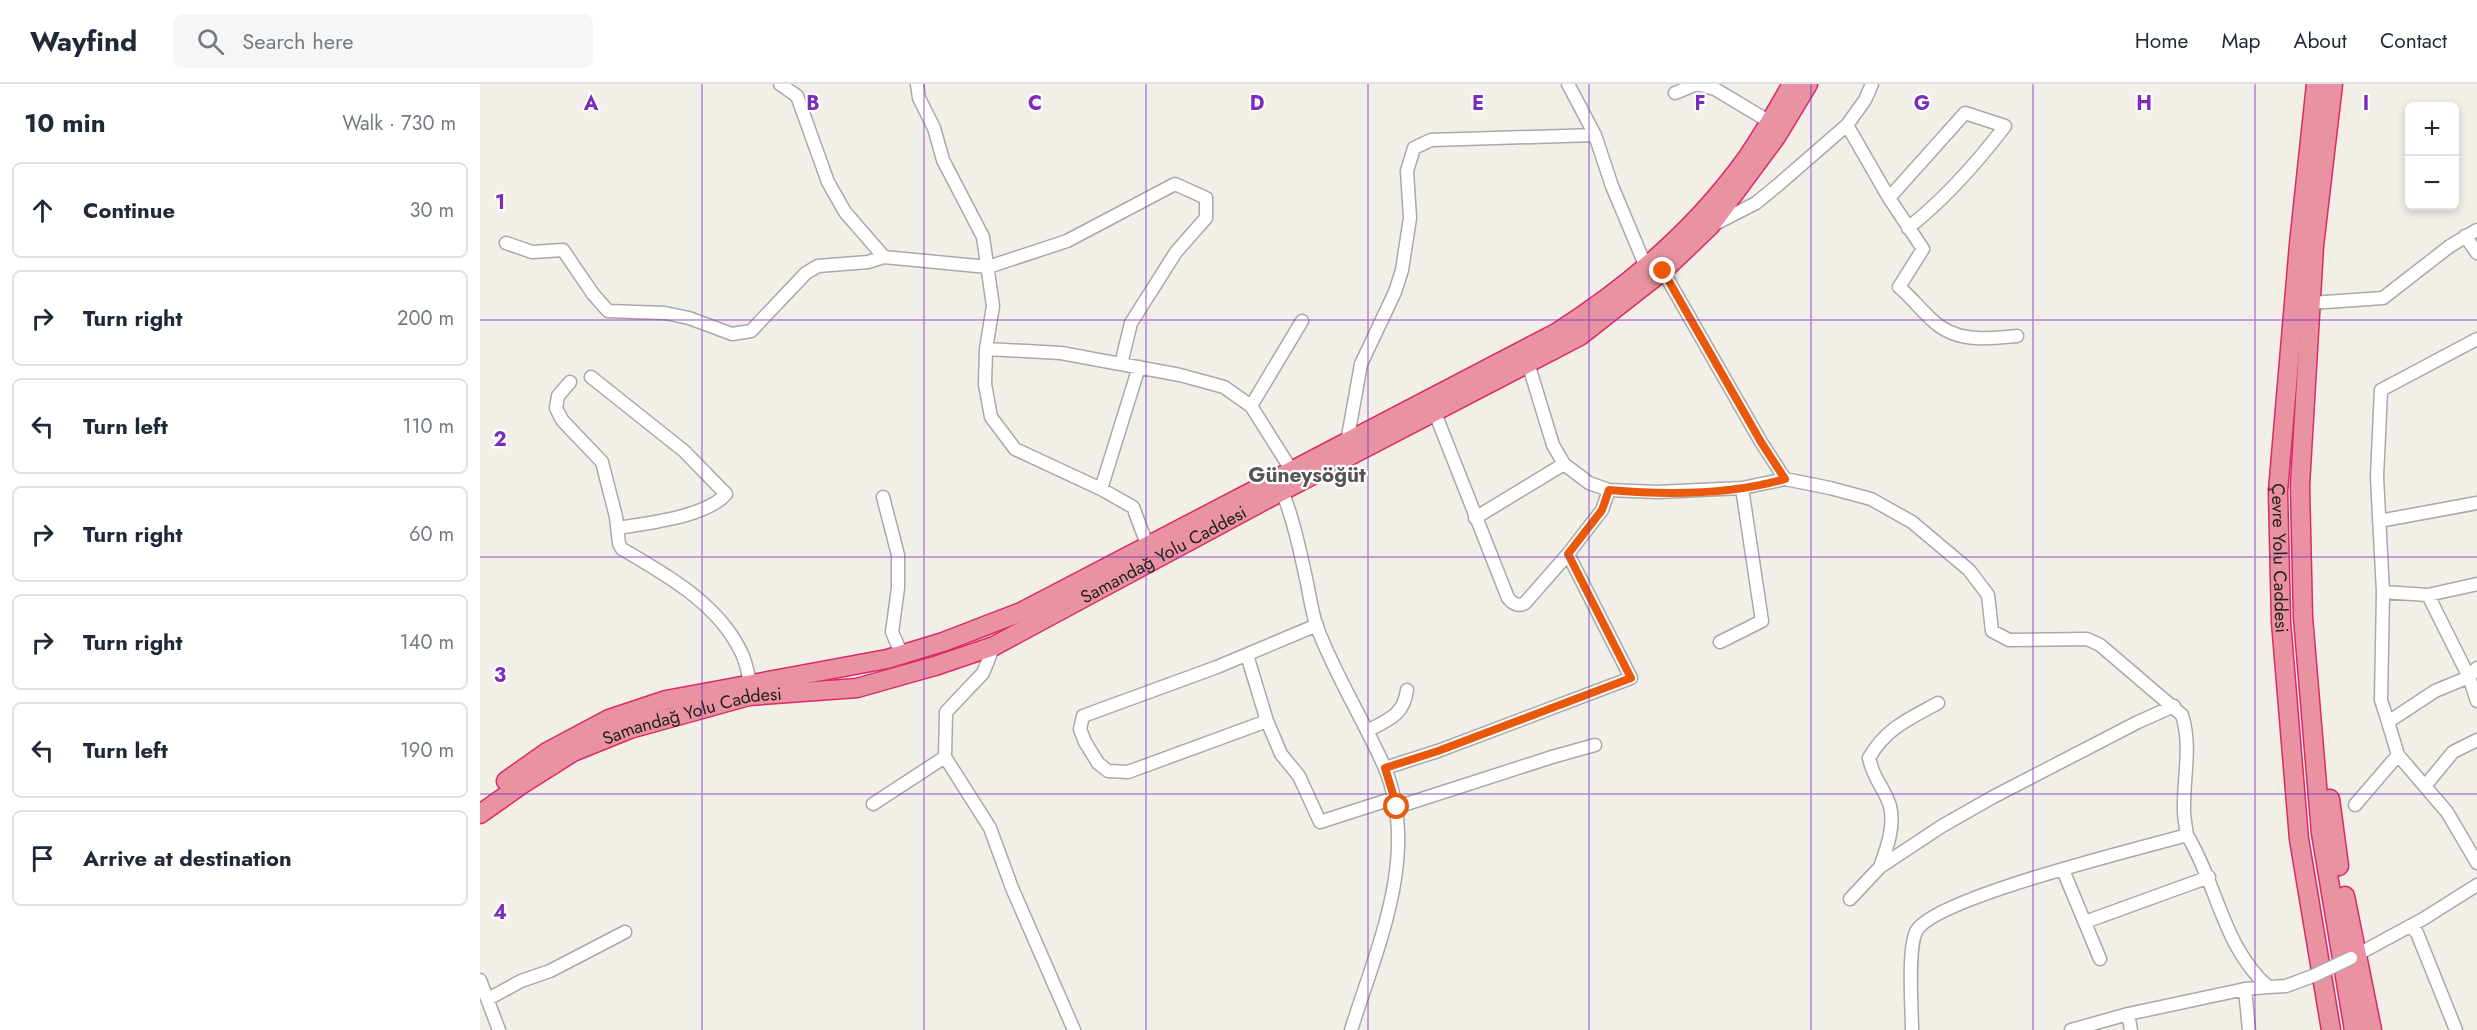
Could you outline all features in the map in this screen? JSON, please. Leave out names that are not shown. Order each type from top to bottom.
[{"type":"highway","name":"Samandağ Yolu Caddesi","points":[[480,814],[521,784],[573,752],[630,729],[749,696],[857,688],[994,646],[1282,491],[1580,336],[1654,269],[1672,245],[1720,193],[1747,157],[1792,84]]},
{"type":"highway","name":"Samandağ Yolu Caddesi","points":[[480,799],[547,752],[609,719],[666,700],[751,686],[902,655],[1021,612],[1556,333],[1654,269],[1710,226],[1776,137],[1808,84]]},
{"type":"highway","name":"Çevre Yolu Caddesi","points":[[2316,84],[2299,244],[2278,492],[2281,622],[2299,839],[2331,1030]]},
{"type":"highway","name":"Çevre Yolu Caddesi","points":[[2333,84],[2314,246],[2300,486],[2303,617],[2321,833],[2354,1030]]},
{"type":"highway","points":[[2284,663],[2283,776],[2293,876],[2322,1030]]},
{"type":"highway","points":[[2310,706],[2326,771],[2353,956],[2372,1030]]},
{"type":"street","points":[[780,84],[797,96],[828,182],[845,212],[884,257]]},
{"type":"street","points":[[917,84],[919,98],[934,128],[943,160],[983,237],[993,306],[986,349],[985,384],[992,417],[1015,449],[1101,489],[1133,507],[1148,547]]},
{"type":"street","points":[[1568,84],[1595,135],[1612,186],[1654,269],[1785,479]]},
{"type":"street","points":[[1676,93],[1697,84],[1715,89],[1770,122]]},
{"type":"street","points":[[1710,226],[1756,203],[1846,125],[1865,100],[1872,84]]},
{"type":"street","points":[[1889,198],[1965,113],[2005,126],[1970,171],[1931,210],[1908,228]]},
{"type":"street","points":[[1846,125],[1889,198],[1923,249],[1899,287],[1944,330],[1978,340],[2017,336]]},
{"type":"street","points":[[1347,442],[1360,364],[1395,292],[1402,270],[1410,218],[1407,171],[1414,148],[1431,140],[1595,135]]},
{"type":"street","points":[[506,243],[532,252],[563,250],[593,294],[608,310],[665,313],[689,318],[732,334],[751,331],[806,273],[818,266],[868,262],[884,257],[988,267],[1067,241],[1175,184],[1206,198],[1206,218],[1176,252],[1131,323],[1121,364]]},
{"type":"street","points":[[2311,303],[2383,298],[2477,230]]},
{"type":"street","points":[[2465,237],[2477,253]]},
{"type":"street","points":[[1251,406],[1302,321]]},
{"type":"street","points":[[2477,339],[2381,390],[2377,477],[2383,592],[2381,700],[2398,755],[2447,812],[2477,863]]},
{"type":"street","points":[[986,349],[1061,353],[1139,367],[1224,387],[1251,406],[1292,471]]},
{"type":"street","points":[[1528,363],[1553,445],[1564,464],[1589,483],[1609,490],[1657,492],[1742,488],[1785,479],[1830,488],[1884,505],[1912,522],[1969,570],[1988,595],[1992,631],[2009,640],[2087,639],[2100,645],[2174,706],[2182,715],[2186,726],[2184,812],[2187,835],[2210,877],[2230,938],[2253,974],[2268,987]]},
{"type":"street","points":[[1101,489],[1139,367]]},
{"type":"street","points":[[591,377],[684,451],[726,494],[720,500],[675,518],[618,528]]},
{"type":"street","points":[[570,382],[558,396],[556,408],[562,420],[602,462],[618,528],[619,544],[622,549],[677,582],[728,629],[743,656],[751,686]]},
{"type":"street","points":[[1435,413],[1475,518],[1508,598],[1513,604],[1525,603],[1568,554],[1602,510],[1609,490]]},
{"type":"street","points":[[1475,518],[1564,464]]},
{"type":"street","points":[[1720,642],[1762,621],[1742,488]]},
{"type":"street","points":[[1282,491],[1294,519],[1317,625],[1339,678],[1385,768],[1397,807],[1397,862],[1390,910],[1351,1030]]},
{"type":"street","points":[[883,497],[898,555],[898,588],[892,632],[902,655]]},
{"type":"street","points":[[2379,521],[2477,503]]},
{"type":"street","points":[[1385,768],[1438,751],[1631,678],[1568,554]]},
{"type":"street","points":[[2383,592],[2428,595],[2477,584]]},
{"type":"street","points":[[2428,595],[2473,672],[2477,701]]},
{"type":"street","points":[[1267,721],[1128,772],[1108,771],[1098,763],[1080,729],[1083,716],[1317,625]]},
{"type":"street","points":[[994,646],[983,674],[946,712],[945,757],[990,828],[1012,888],[1074,1030]]},
{"type":"street","points":[[1247,654],[1267,721],[1281,754],[1299,776],[1320,822],[1385,801],[1397,807],[1594,745]]},
{"type":"street","points":[[2388,722],[2435,691],[2473,672]]},
{"type":"street","points":[[1367,731],[1397,715],[1406,702],[1407,690]]},
{"type":"street","points":[[1880,867],[1890,839],[1890,807],[1872,773],[1869,758],[1879,741],[1890,730],[1938,703]]},
{"type":"street","points":[[1851,899],[1880,867],[1942,826],[1993,796],[2174,706]]},
{"type":"street","points":[[2425,786],[2452,752],[2477,740]]},
{"type":"street","points":[[2355,805],[2398,755]]},
{"type":"street","points":[[873,804],[945,757]]},
{"type":"street","points":[[1912,1030],[1912,947],[1916,931],[1926,920],[1998,888],[2187,835]]},
{"type":"street","points":[[2063,870],[2100,959]]},
{"type":"street","points":[[2085,922],[2210,877]]},
{"type":"street","points":[[2071,1030],[2128,1014],[2245,988],[2286,986],[2311,977],[2410,926],[2477,885]]},
{"type":"street","points":[[2410,926],[2417,933],[2456,1030]]},
{"type":"street","points":[[488,999],[521,981],[550,971],[625,932]]},
{"type":"street","points":[[480,980],[499,1030]]},
{"type":"street","points":[[2245,988],[2249,1030]]},
{"type":"street","points":[[2128,1014],[2131,1030]]},
{"type":"district","name":"Güneysöğüt","points":[[1307,475]]},
{"type":"route","points":[[1397,807],[1385,768],[1438,751],[1631,678],[1568,554],[1602,510],[1609,490],[1657,492],[1714,490],[1765,485],[1785,479],[1761,442],[1663,271]]}]
